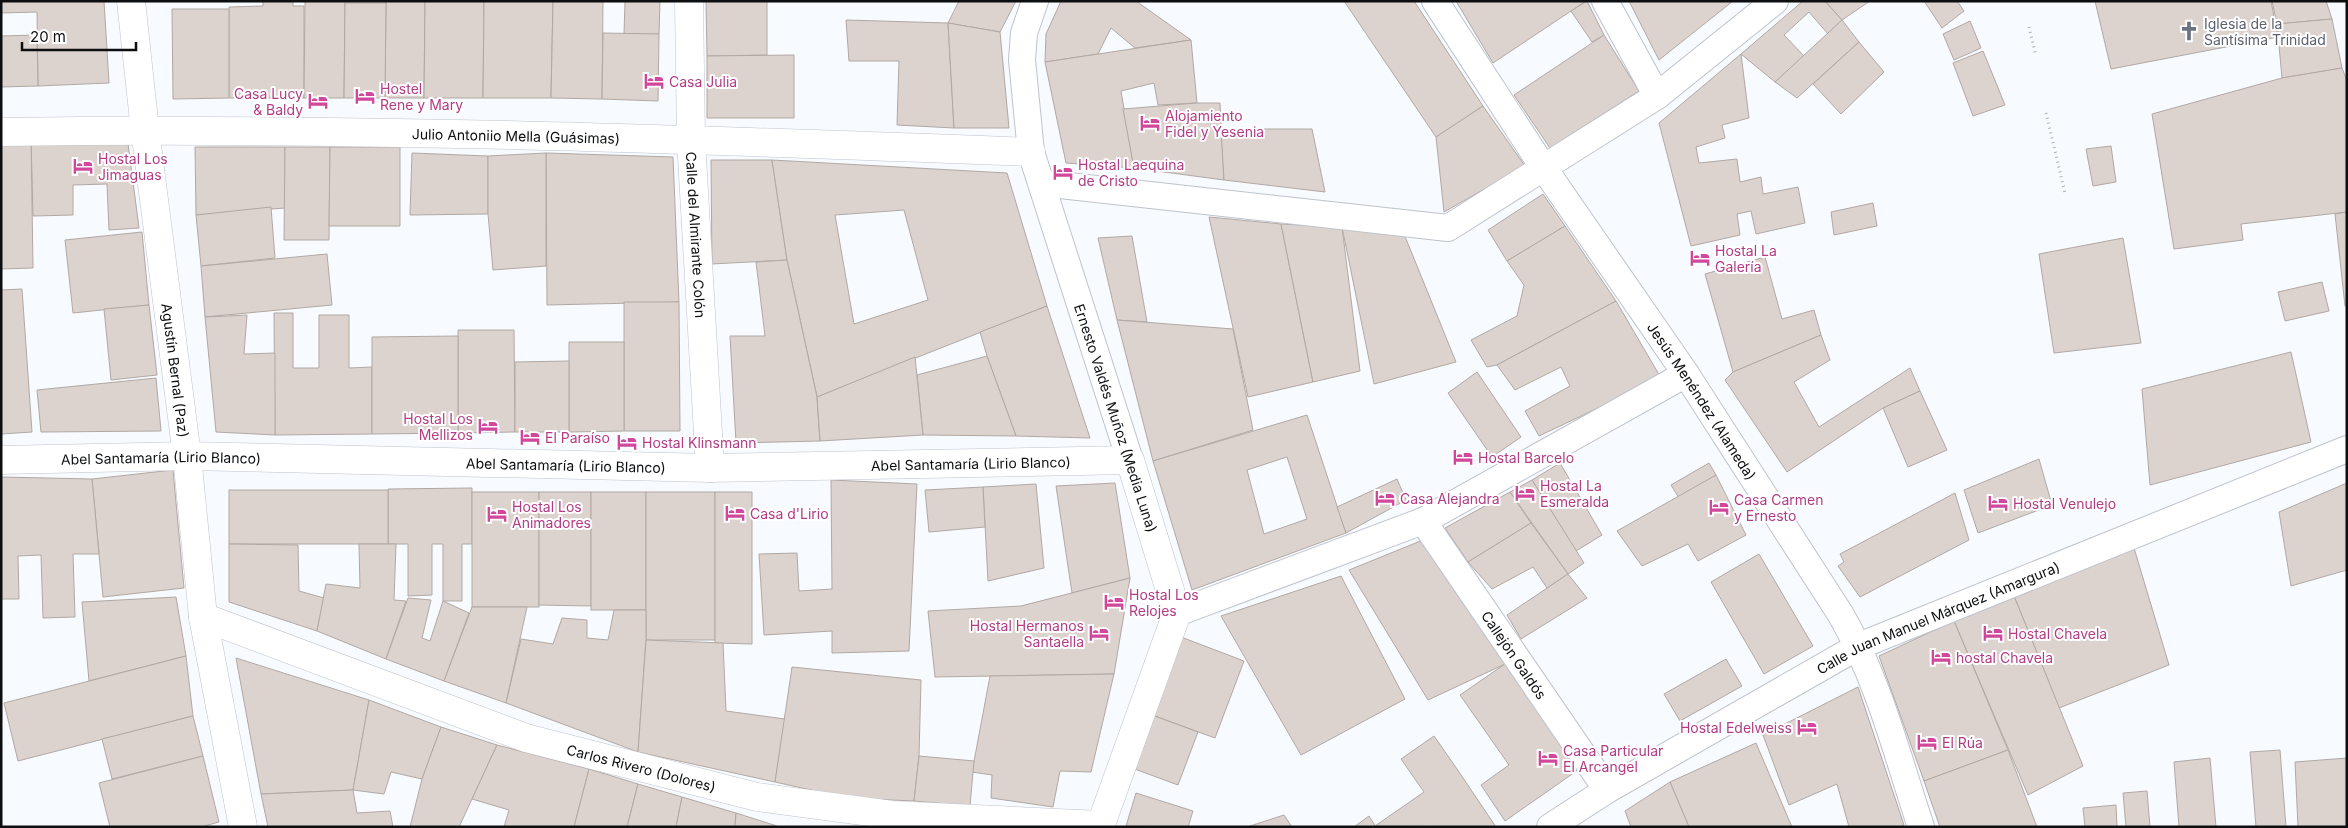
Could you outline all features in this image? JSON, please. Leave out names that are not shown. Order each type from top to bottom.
[{"type":"street","name":"Agustín Bernal (Paz)","points":[[131,1],[145,130],[188,456],[203,617],[243,827]]},
{"type":"street","name":"Calle del Almirante Colón","points":[[689,1],[691,140],[710,468]]},
{"type":"street","name":"Ernesto Valdés Muñoz (Media Luna)","points":[[1036,1],[1024,33],[1022,60],[1031,152],[1177,613]]},
{"type":"street","name":"Jesús Menéndez (Alameda)","points":[[1435,1],[1544,168],[1686,374],[1841,615],[1859,646],[1872,677],[1921,827]]},
{"type":"street","points":[[1605,1],[1657,96]]},
{"type":"street","points":[[1042,184],[1448,228],[1657,96],[1775,1]]},
{"type":"street","name":"Julio Antoniio Mella (Guásimas)","points":[[1,132],[145,130],[691,140],[1031,152]]},
{"type":"street","points":[[1100,826],[1177,613],[1423,521],[1686,374]]},
{"type":"street","name":"Calle Juan Manuel Márquez (Amargura)","points":[[1550,827],[1607,790],[1859,646],[2347,449]]},
{"type":"street","name":"Abel Santamaría (Lirio Blanco)","points":[[1,460],[188,456],[710,468],[1130,460]]},
{"type":"street","name":"Callejón Galdós","points":[[1423,521],[1607,790]]},
{"type":"street","name":"Carlos Rivero (Dolores)","points":[[203,617],[526,738],[757,797],[892,815],[1100,826]]},
{"type":"path","points":[[2029,26],[2036,56]]},
{"type":"path","points":[[2046,113],[2065,193]]},
{"type":"building","points":[[1,1],[104,1],[109,83],[38,86],[37,12],[1,13]]},
{"type":"building","points":[[263,1],[293,1],[293,6],[304,6],[304,98],[229,98],[229,7],[263,6]]},
{"type":"building","points":[[305,1],[345,1],[344,98],[304,98]]},
{"type":"building","points":[[386,1],[425,1],[424,98],[385,98]]},
{"type":"building","points":[[425,1],[484,1],[483,98],[424,98]]},
{"type":"building","points":[[484,1],[553,1],[551,98],[483,98]]},
{"type":"building","points":[[553,1],[603,1],[602,99],[551,98]]},
{"type":"building","points":[[625,1],[660,1],[659,34],[624,34]]},
{"type":"building","points":[[706,1],[767,1],[767,55],[707,56]]},
{"type":"building","points":[[959,1],[1016,1],[1000,32],[948,23]]},
{"type":"building","points":[[1061,1],[1136,1],[1191,40],[1135,48],[1111,28],[1098,54],[1045,62],[1046,34]]},
{"type":"building","points":[[1344,1],[1414,1],[1483,106],[1436,137]]},
{"type":"building","points":[[1456,1],[1586,1],[1493,63]]},
{"type":"building","points":[[1587,1],[1604,35],[1592,42],[1571,11]]},
{"type":"building","points":[[1629,1],[1733,1],[1659,60]]},
{"type":"building","points":[[1803,1],[1825,1],[1842,20],[1828,34],[1809,12],[1784,35],[1804,56],[1775,82],[1741,54]]},
{"type":"building","points":[[1825,1],[1870,1],[1842,20]]},
{"type":"building","points":[[1924,1],[1957,1],[1964,11],[1942,28]]},
{"type":"building","name":"Iglesia de la Santísima Trinidad","points":[[2095,1],[2271,1],[2278,37],[2111,69]]},
{"type":"building","points":[[2272,1],[2326,1],[2332,19],[2277,24]]},
{"type":"building","points":[[345,3],[386,3],[385,98],[344,98]]},
{"type":"building","points":[[172,9],[229,9],[229,98],[173,99]]},
{"type":"building","points":[[2332,19],[2342,68],[2282,78],[2277,24]]},
{"type":"building","points":[[846,20],[948,23],[954,128],[897,125],[899,61],[849,61]]},
{"type":"building","points":[[1842,20],[1859,42],[1797,98],[1775,82]]},
{"type":"building","points":[[1970,21],[1981,48],[1954,60],[1943,34]]},
{"type":"building","points":[[948,23],[1000,32],[1009,128],[954,128]]},
{"type":"building","points":[[603,33],[659,34],[658,101],[602,99]]},
{"type":"building","points":[[37,35],[38,86],[1,87],[1,36]]},
{"type":"building","points":[[1604,35],[1639,91],[1550,148],[1514,95]]},
{"type":"building","points":[[1191,40],[1197,103],[1158,105],[1154,83],[1121,91],[1134,168],[1066,163],[1045,62]]},
{"type":"building","points":[[1859,42],[1884,72],[1841,114],[1813,84]]},
{"type":"building","points":[[1983,51],[2005,105],[1973,116],[1953,63]]},
{"type":"building","points":[[1741,54],[1749,118],[1722,125],[1725,138],[1696,147],[1699,163],[1737,159],[1740,182],[1761,177],[1763,194],[1798,187],[1805,223],[1756,234],[1751,211],[1737,214],[1740,235],[1691,246],[1659,123]]},
{"type":"building","points":[[794,55],[794,118],[707,118],[707,56]]},
{"type":"building","points":[[2342,68],[2347,81],[2347,212],[2241,224],[2243,240],[2174,249],[2152,114],[2282,78]]},
{"type":"building","points":[[1220,103],[1224,180],[1134,168],[1123,109]]},
{"type":"building","points":[[1483,106],[1525,166],[1444,212],[1436,137]]},
{"type":"building","points":[[1221,129],[1312,129],[1325,192],[1224,180]]},
{"type":"building","points":[[127,136],[139,228],[109,230],[107,184],[73,185],[73,215],[33,216],[31,137]]},
{"type":"building","points":[[31,137],[33,268],[1,269],[1,138]]},
{"type":"building","points":[[2111,146],[2116,182],[2093,186],[2086,149]]},
{"type":"building","points":[[195,147],[285,147],[285,208],[196,215]]},
{"type":"building","points":[[285,147],[330,147],[329,240],[284,240]]},
{"type":"building","points":[[330,147],[400,147],[400,226],[329,226]]},
{"type":"building","points":[[412,153],[488,156],[488,214],[410,215]]},
{"type":"building","points":[[546,153],[673,157],[679,302],[547,305]]},
{"type":"building","points":[[546,153],[546,266],[493,270],[488,214],[488,156]]},
{"type":"building","points":[[711,160],[772,160],[787,260],[712,264]]},
{"type":"building","points":[[772,160],[1007,173],[1047,306],[817,397],[787,260]],"holes":[[[904,210],[928,300],[854,324],[835,215]]]},
{"type":"building","points":[[1543,194],[1565,226],[1507,261],[1488,230]]},
{"type":"building","points":[[1873,203],[1877,226],[1834,235],[1831,212]]},
{"type":"building","points":[[271,207],[275,258],[201,266],[196,215]]},
{"type":"building","points":[[2347,212],[2347,306],[2345,306],[2335,214]]},
{"type":"building","points":[[1209,217],[1281,224],[1313,382],[1248,397]]},
{"type":"building","points":[[1281,224],[1342,227],[1360,371],[1313,382]]},
{"type":"building","points":[[1565,226],[1616,301],[1497,365],[1487,367],[1471,340],[1517,316],[1524,285],[1507,261]]},
{"type":"building","points":[[1342,227],[1404,234],[1456,362],[1374,384]]},
{"type":"building","points":[[142,232],[149,305],[73,313],[65,240]]},
{"type":"building","points":[[1132,236],[1147,322],[1117,320],[1098,238]]},
{"type":"building","points":[[2123,238],[2141,343],[2054,353],[2039,254]]},
{"type":"building","points":[[327,254],[332,305],[205,317],[201,266]]},
{"type":"building","points":[[1765,257],[1782,319],[1814,310],[1821,335],[1733,372],[1705,274]]},
{"type":"building","points":[[787,260],[817,397],[820,441],[736,443],[730,336],[765,336],[756,262]]},
{"type":"building","points":[[2322,282],[2329,311],[2285,321],[2278,292]]},
{"type":"building","points":[[22,289],[32,432],[1,434],[1,290]]},
{"type":"building","points":[[1616,301],[1661,378],[1539,436],[1525,411],[1570,386],[1561,367],[1515,390],[1497,365]]},
{"type":"building","points":[[624,302],[679,302],[680,431],[624,431]]},
{"type":"building","points":[[149,305],[157,375],[111,380],[104,309]]},
{"type":"building","points":[[1047,306],[1090,438],[1016,436],[987,356],[980,332]]},
{"type":"building","points":[[274,313],[293,313],[293,368],[319,368],[319,315],[349,315],[349,368],[372,367],[372,434],[275,435]]},
{"type":"building","points":[[247,315],[244,354],[275,353],[275,435],[216,432],[205,317]]},
{"type":"building","points":[[1117,320],[1233,329],[1253,430],[1153,461]]},
{"type":"building","points":[[458,330],[514,330],[515,432],[458,433]]},
{"type":"building","points":[[1821,335],[1830,360],[1794,382],[1819,427],[1910,368],[1920,391],[1883,408],[1787,472],[1725,380],[1733,372]]},
{"type":"building","points":[[458,336],[458,433],[372,434],[372,337]]},
{"type":"building","points":[[569,342],[624,342],[624,431],[569,432]]},
{"type":"building","points":[[2291,352],[2311,442],[2150,485],[2142,389]]},
{"type":"building","points":[[987,356],[1016,436],[923,435],[917,375]]},
{"type":"building","points":[[915,357],[923,435],[820,441],[817,397]]},
{"type":"building","points":[[569,361],[569,432],[515,432],[515,362]]},
{"type":"building","points":[[1477,372],[1521,437],[1492,457],[1448,393]]},
{"type":"building","points":[[156,378],[161,431],[41,432],[37,390]]},
{"type":"building","points":[[1920,391],[1947,450],[1908,467],[1883,408]]},
{"type":"building","points":[[1307,415],[1346,533],[1192,590],[1153,461]],"holes":[[[1287,457],[1307,519],[1264,534],[1247,470]]]},
{"type":"building","points":[[2039,459],[2052,505],[1978,533],[1964,490]]},
{"type":"building","points":[[1560,463],[1602,535],[1576,551],[1532,480]]},
{"type":"building","points":[[1709,463],[1716,475],[1679,498],[1671,485]]},
{"type":"building","points":[[173,470],[184,588],[103,597],[92,479]]},
{"type":"building","points":[[1716,475],[1746,535],[1698,561],[1688,544],[1642,566],[1617,531]]},
{"type":"building","points":[[1,477],[92,479],[99,554],[73,554],[75,617],[43,618],[41,555],[18,556],[19,599],[1,599]]},
{"type":"building","points":[[1397,479],[1406,500],[1346,533],[1337,507]]},
{"type":"building","points":[[831,480],[917,484],[909,651],[832,653],[832,631],[764,635],[759,554],[797,553],[799,591],[832,589]]},
{"type":"building","points":[[1532,480],[1584,563],[1568,574],[1510,492]]},
{"type":"building","points":[[1115,483],[1130,578],[1072,593],[1056,486]]},
{"type":"building","points":[[2347,483],[2347,570],[2291,586],[2279,512]]},
{"type":"building","points":[[1036,484],[1044,568],[988,581],[983,487]]},
{"type":"building","points":[[983,487],[985,527],[929,532],[925,490]]},
{"type":"building","points":[[472,488],[472,544],[462,544],[462,601],[443,601],[443,544],[432,544],[432,595],[408,596],[408,544],[388,544],[388,489]]},
{"type":"building","points":[[229,490],[388,490],[388,544],[229,544]]},
{"type":"building","points":[[472,492],[539,492],[539,607],[472,607]]},
{"type":"building","points":[[539,492],[591,492],[591,606],[539,605]]},
{"type":"building","points":[[591,492],[646,492],[646,610],[591,610]]},
{"type":"building","points":[[646,492],[715,492],[715,640],[646,640]]},
{"type":"building","points":[[715,492],[752,492],[752,644],[715,643]]},
{"type":"building","points":[[1510,492],[1531,523],[1468,562],[1445,528]]},
{"type":"building","points":[[1955,493],[1969,540],[1860,597],[1838,566],[1844,562],[1840,554]]},
{"type":"building","points":[[1531,523],[1568,574],[1547,588],[1533,567],[1492,589],[1468,562]]},
{"type":"building","points":[[1423,540],[1505,664],[1428,700],[1349,570]]},
{"type":"building","points":[[229,544],[298,545],[299,591],[324,598],[317,631],[229,602]]},
{"type":"building","points":[[359,544],[396,544],[394,600],[406,601],[386,659],[317,631],[326,584],[360,588]]},
{"type":"building","points":[[2134,548],[2169,665],[2059,708],[2014,596]]},
{"type":"building","points":[[1759,554],[1813,646],[1764,674],[1711,582]]},
{"type":"building","points":[[1568,574],[1587,598],[1521,639],[1507,615]]},
{"type":"building","points":[[1341,576],[1405,699],[1301,755],[1221,616]]},
{"type":"building","points":[[1130,578],[1114,674],[935,677],[928,611],[1021,606]]},
{"type":"building","points":[[2014,596],[2083,766],[2028,795],[1954,621]]},
{"type":"building","points":[[176,597],[186,656],[89,681],[82,602]]},
{"type":"building","points":[[408,598],[431,600],[422,638],[430,641],[443,601],[469,613],[444,681],[386,659]]},
{"type":"building","points":[[472,607],[527,607],[506,703],[444,681]]},
{"type":"building","points":[[614,610],[646,610],[646,640],[638,752],[506,703],[521,639],[553,644],[562,618],[587,620],[587,638],[608,640]]},
{"type":"building","points":[[1954,621],[2008,750],[1924,781],[1879,656]]},
{"type":"building","points":[[1181,637],[1244,661],[1215,738],[1152,715]]},
{"type":"building","points":[[646,640],[723,643],[726,711],[785,719],[775,782],[638,752]]},
{"type":"building","points":[[186,656],[193,716],[18,761],[4,703]]},
{"type":"building","points":[[236,658],[369,700],[353,790],[261,794]]},
{"type":"building","points":[[1726,659],[1742,686],[1680,721],[1664,694]]},
{"type":"building","points":[[1505,664],[1578,770],[1505,821],[1481,785],[1509,765],[1460,695]]},
{"type":"building","points":[[792,667],[921,680],[919,756],[914,801],[847,798],[775,782]]},
{"type":"building","points":[[1114,674],[1091,772],[1060,771],[1053,807],[991,798],[992,775],[972,772],[990,676]]},
{"type":"building","points":[[1858,687],[1904,825],[1899,827],[1849,827],[1837,784],[1789,805],[1763,735]]},
{"type":"building","points":[[369,700],[441,727],[422,779],[391,772],[384,794],[353,790]]},
{"type":"building","points":[[1152,715],[1198,732],[1178,785],[1132,768]]},
{"type":"building","points":[[193,716],[203,756],[112,779],[102,739]]},
{"type":"building","points":[[441,727],[497,745],[459,827],[410,827],[422,779]]},
{"type":"building","points":[[1434,736],[1496,827],[1375,826],[1424,792],[1401,759]]},
{"type":"building","points":[[1756,743],[1792,827],[1689,827],[1670,782]]},
{"type":"building","points":[[497,745],[589,769],[574,827],[504,827],[509,810],[472,799]]},
{"type":"building","points":[[2008,750],[2037,827],[1940,827],[1924,781]]},
{"type":"building","points":[[2280,750],[2286,827],[2256,827],[2250,752]]},
{"type":"building","points":[[203,756],[219,822],[201,827],[110,827],[99,783]]},
{"type":"building","points":[[919,756],[974,761],[970,806],[914,801]]},
{"type":"building","points":[[2210,758],[2216,827],[2179,827],[2174,762]]},
{"type":"building","points":[[2347,758],[2347,827],[2298,827],[2295,762]]},
{"type":"building","points":[[589,769],[638,784],[627,827],[574,827]]},
{"type":"building","points":[[1670,782],[1689,827],[1631,827],[1625,811]]},
{"type":"building","points":[[638,784],[682,797],[676,827],[627,827]]},
{"type":"building","points":[[353,790],[357,813],[390,811],[393,827],[268,827],[261,794]]},
{"type":"building","points":[[2147,791],[2150,827],[2126,827],[2123,793]]},
{"type":"building","points":[[1136,793],[1193,811],[1188,827],[1126,826]]},
{"type":"building","points":[[682,797],[736,813],[735,827],[676,827]]},
{"type":"building","points":[[2116,805],[2117,827],[2085,827],[2083,808]]},
{"type":"building","points":[[736,813],[777,826],[777,827],[735,827]]},
{"type":"building","points":[[1284,815],[1292,827],[1247,827]]},
{"type":"building","points":[[1369,816],[1376,827],[1354,827]]},
{"type":"place","name":"Iglesia de la Santísima Trinidad","points":[[2189,31]]},
{"type":"place","name":"Casa Julia","points":[[654,81]]},
{"type":"place","name":"Hostel Rene y Mary","points":[[365,96]]},
{"type":"place","name":"Casa Lucy & Baldy","points":[[318,101]]},
{"type":"place","name":"Alojamiento Fidel y Yesenia","points":[[1150,123]]},
{"type":"place","name":"Hostal Los Jimaguas","points":[[83,166]]},
{"type":"place","name":"Hostal Laequina de Cristo","points":[[1063,172]]},
{"type":"place","name":"Hostal La Galería","points":[[1700,258]]},
{"type":"place","name":"Hostal Los Mellizos","points":[[488,426]]},
{"type":"place","name":"El Paraíso","points":[[530,437]]},
{"type":"place","name":"Hostal Klinsmann","points":[[627,442]]},
{"type":"place","name":"Hostal Barcelo","points":[[1463,457]]},
{"type":"place","name":"Hostal La Esmeralda","points":[[1525,493]]},
{"type":"place","name":"Casa Alejandra","points":[[1385,498]]},
{"type":"place","name":"Hostal Venulejo","points":[[1998,503]]},
{"type":"place","name":"Casa Carmen y Ernesto","points":[[1719,507]]},
{"type":"place","name":"Casa d'Lirio","points":[[735,513]]},
{"type":"place","name":"Hostal Los Animadores","points":[[497,514]]},
{"type":"place","name":"Hostal Los Relojes","points":[[1114,602]]},
{"type":"place","name":"Hostal Hermanos Santaella","points":[[1099,633]]},
{"type":"place","name":"Hostal Chavela","points":[[1993,633]]},
{"type":"place","name":"hostal Chavela","points":[[1941,657]]},
{"type":"place","name":"Hostal Edelweiss","points":[[1807,727]]},
{"type":"place","name":"El Rúa","points":[[1927,742]]},
{"type":"place","name":"Casa Particular El Arcangel","points":[[1548,758]]}]
